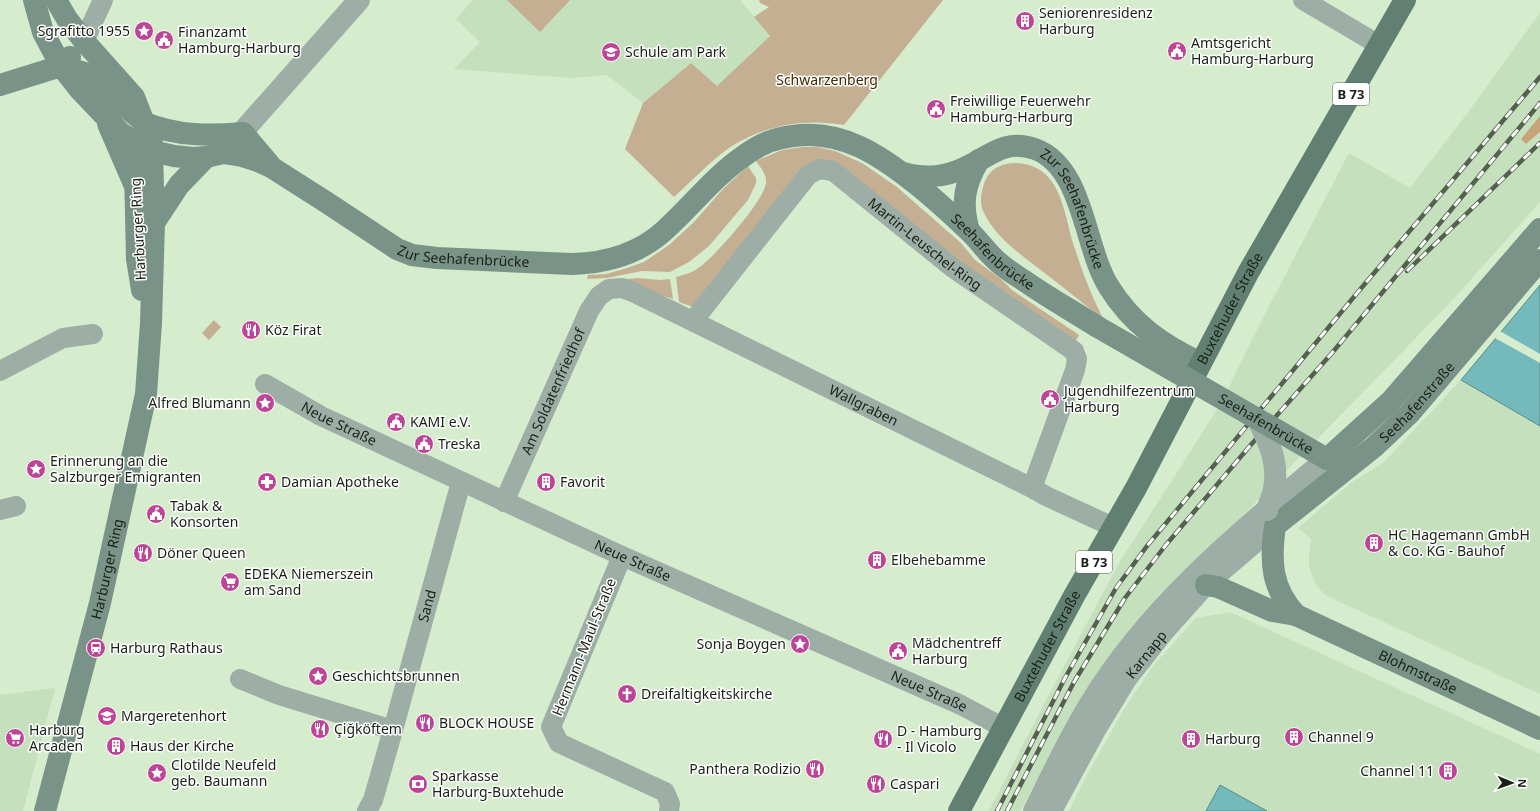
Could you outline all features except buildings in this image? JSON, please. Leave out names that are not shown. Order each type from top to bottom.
[{"type":"main road","points":[[34,0],[43,32],[61,66],[80,90],[121,133],[154,137],[243,132]]},
{"type":"main road","name":"Harburger Ring","points":[[46,811],[93,631],[146,394],[151,324],[154,223],[154,137],[134,97],[84,41],[56,0]]},
{"type":"main road","name":"Buxtehuder Straße","points":[[959,811],[1074,596],[1136,488],[1248,273],[1405,0]]},
{"type":"main road","points":[[0,85],[61,66],[74,54],[84,41]]},
{"type":"main road","points":[[61,66],[86,73],[154,137]]},
{"type":"main road","points":[[105,117],[134,185]]},
{"type":"main road","name":"Zur Seehafenbrücke","points":[[243,132],[271,167]]},
{"type":"main road","name":"Seehafenbrücke","points":[[670,226],[716,180],[737,161],[758,146],[769,141],[804,135],[822,135],[847,141],[872,152],[903,173],[938,202],[1007,269],[1096,326],[1327,459],[1391,400],[1540,228]]},
{"type":"main road","name":"Harburger Ring","points":[[151,324],[142,292],[137,259],[134,185],[135,170],[138,158],[154,137]]},
{"type":"main road","name":"Zur Seehafenbrücke","points":[[154,137],[183,158],[214,155],[242,156],[258,161],[271,167],[397,249],[419,257],[585,264],[615,258],[629,253],[654,238],[670,226]]},
{"type":"main road","name":"Zur Seehafenbrücke","points":[[903,173],[918,177],[932,177],[957,171],[1002,147],[1022,146],[1043,153],[1064,172],[1075,193],[1095,258],[1108,286],[1118,301],[1141,326],[1156,338],[1200,363]]},
{"type":"main road","points":[[154,223],[179,185],[214,155]]},
{"type":"main road","points":[[969,231],[965,217],[965,191],[979,160]]},
{"type":"main road","points":[[938,202],[950,202],[956,200],[965,191]]},
{"type":"main road","name":"Seehafenstraße","points":[[1271,518],[1374,447],[1409,414],[1540,260]]},
{"type":"main road","name":"Blohmstraße","points":[[1271,518],[1274,572],[1288,607],[1296,615]]},
{"type":"main road","name":"Blohmstraße","points":[[1206,585],[1218,587],[1272,610],[1296,615],[1540,729]]},
{"type":"street","points":[[84,41],[103,0]]},
{"type":"street","points":[[214,155],[243,132],[359,0]]},
{"type":"street","points":[[1303,0],[1379,45]]},
{"type":"street","name":"Martin-Leuschel-Ring","points":[[693,320],[808,175],[819,169],[833,171],[953,268],[1074,351],[1077,363],[1075,370],[1032,488]]},
{"type":"street","name":"Wallgraben","points":[[612,288],[622,288],[634,292],[693,320],[1046,496],[1113,527]]},
{"type":"street","name":"Am Soldatenfriedhof","points":[[504,502],[589,311],[603,292],[612,288]]},
{"type":"street","points":[[0,371],[63,338],[92,334]]},
{"type":"street","name":"Neue Straße","points":[[265,384],[307,410],[461,482],[622,556],[955,702],[981,714],[1004,728]]},
{"type":"street","points":[[1258,420],[1270,444],[1275,463],[1276,474],[1271,518]]},
{"type":"street","name":"Seehafenbrücke","points":[[1034,811],[1090,704],[1126,653],[1159,611],[1197,572],[1271,518],[1327,459]]},
{"type":"street","name":"Sand","points":[[371,807],[461,482]]},
{"type":"street","name":"Karnapp","points":[[1052,811],[1096,730],[1127,679],[1164,632],[1206,585],[1271,518]]},
{"type":"street","name":"Hermann-Maul-Straße","points":[[622,556],[551,727],[559,743],[667,802]]},
{"type":"street","points":[[240,679],[279,695],[393,730]]},
{"type":"shaded area","name":"Schule am Park","points":[[473,0],[740,0],[770,36],[717,87],[691,63],[643,103],[607,75],[571,78],[454,69],[480,42],[456,19]]},
{"type":"shaded area","points":[[1540,13],[1540,116],[1521,139],[1527,144],[1540,132],[1540,202],[1448,305],[1134,627],[1082,699],[1020,811],[989,811],[1119,563],[1222,402],[1253,337],[1349,153],[1410,188],[1466,115]]},
{"type":"shaded area","points":[[1540,116],[1540,132],[1526,144],[1521,139]]},
{"type":"shaded area","points":[[1461,380],[1540,426],[1540,694],[1327,596],[1320,590],[1314,581],[1309,566],[1311,539],[1298,528],[1352,482],[1383,463]]},
{"type":"shaded area","points":[[1230,612],[1540,754],[1540,811],[1267,811],[1220,785],[1206,811],[1069,811],[1087,775],[1123,711],[1152,667],[1196,618]]},
{"type":"shaded area","points":[[55,688],[23,811],[0,811],[0,695]]},
{"type":"green space","points":[[507,0],[570,0],[540,32]]},
{"type":"green space","name":"Schwarzenberg","points":[[759,0],[943,0],[844,125],[815,122],[800,123],[772,128],[758,133],[732,146],[724,152],[674,197],[625,149],[643,103],[691,63],[717,86],[770,36],[754,17],[769,7],[760,3]]},
{"type":"green space","points":[[803,147],[818,147],[835,151],[862,163],[897,187],[961,243],[975,260],[1001,279],[1012,290],[1079,335],[1074,344],[824,163],[693,307],[679,302],[676,277],[695,270],[714,254],[737,229],[757,202],[763,191],[766,180],[763,171],[756,161],[782,150]]},
{"type":"green space","points":[[1014,163],[1030,166],[1043,172],[1052,181],[1063,207],[1075,249],[1085,276],[1104,320],[1025,258],[995,231],[989,222],[981,206],[983,187],[986,179],[996,168]]},
{"type":"green space","points":[[748,166],[756,178],[756,183],[748,200],[709,246],[689,262],[670,272],[642,271],[607,278],[587,279],[588,275],[606,274],[644,262],[669,245],[694,222],[722,190]]},
{"type":"green space","points":[[638,278],[660,280],[670,279],[673,299],[635,287],[625,279]]},
{"type":"green space","points":[[214,320],[221,327],[209,340],[202,333]]},
{"type":"water","points":[[1540,285],[1540,426],[1461,380]]},
{"type":"water","points":[[1220,785],[1267,811],[1206,811]]},
{"type":"pier","points":[[1500,331],[1540,354],[1540,363],[1495,338]]},
{"type":"railway","points":[[997,811],[1065,678],[1116,588],[1147,546],[1358,292],[1540,77]]},
{"type":"railway","points":[[1007,811],[1074,682],[1125,598],[1165,546],[1249,447],[1332,353],[1540,103]]},
{"type":"railway","points":[[1407,271],[1540,143]]},
{"type":"place","name":"Seniorenresidenz Harburg","points":[[1025,21]]},
{"type":"place","name":"Sgrafitto 1955","points":[[144,31]]},
{"type":"place","name":"Finanzamt Hamburg-Harburg","points":[[164,40]]},
{"type":"place","name":"Amtsgericht Hamburg-Harburg","points":[[1177,51]]},
{"type":"place","name":"Schule am Park","points":[[611,52]]},
{"type":"place","name":"Freiwillige Feuerwehr Hamburg-Harburg","points":[[936,109]]},
{"type":"place","name":"Köz Firat","points":[[251,330]]},
{"type":"place","name":"Jugendhilfezentrum Harburg","points":[[1050,399]]},
{"type":"place","name":"Alfred Blumann","points":[[265,403]]},
{"type":"place","name":"KAMI e.V.","points":[[396,422]]},
{"type":"place","name":"Treska","points":[[424,444]]},
{"type":"place","name":"Erinnerung an die Salzburger Emigranten","points":[[36,469]]},
{"type":"place","name":"Damian Apotheke","points":[[267,482]]},
{"type":"place","name":"Favorit","points":[[546,482]]},
{"type":"place","name":"Tabak & Konsorten","points":[[156,514]]},
{"type":"place","name":"HC Hagemann GmbH & Co. KG - Bauhof","points":[[1374,543]]},
{"type":"place","name":"Döner Queen","points":[[143,553]]},
{"type":"place","name":"Elbehebamme","points":[[877,560]]},
{"type":"place","name":"EDEKA Niemerszein am Sand","points":[[230,582]]},
{"type":"place","name":"Sonja Boygen","points":[[800,644]]},
{"type":"place","name":"Harburg Rathaus","points":[[96,648]]},
{"type":"place","name":"Mädchentreff Harburg","points":[[898,651]]},
{"type":"place","name":"Geschichtsbrunnen","points":[[318,676]]},
{"type":"place","name":"Dreifaltigkeitskirche","points":[[627,694]]},
{"type":"place","name":"Margeretenhort","points":[[107,716]]},
{"type":"place","name":"BLOCK HOUSE","points":[[425,723]]},
{"type":"place","name":"Çiğköftem","points":[[320,729]]},
{"type":"place","name":"Channel 9","points":[[1294,737]]},
{"type":"place","name":"Harburg Arcaden","points":[[15,738]]},
{"type":"place","name":"D - Hamburg - Il Vicolo","points":[[883,739]]},
{"type":"place","name":"Harburg","points":[[1191,739]]},
{"type":"place","name":"Haus der Kirche","points":[[116,746]]},
{"type":"place","name":"Panthera Rodizio","points":[[815,769]]},
{"type":"place","name":"Channel 11","points":[[1448,771]]},
{"type":"place","name":"Clotilde Neufeld geb. Baumann","points":[[157,773]]},
{"type":"place","name":"Sparkasse Harburg-Buxtehude","points":[[418,784]]},
{"type":"place","name":"Caspari","points":[[876,784]]}]
